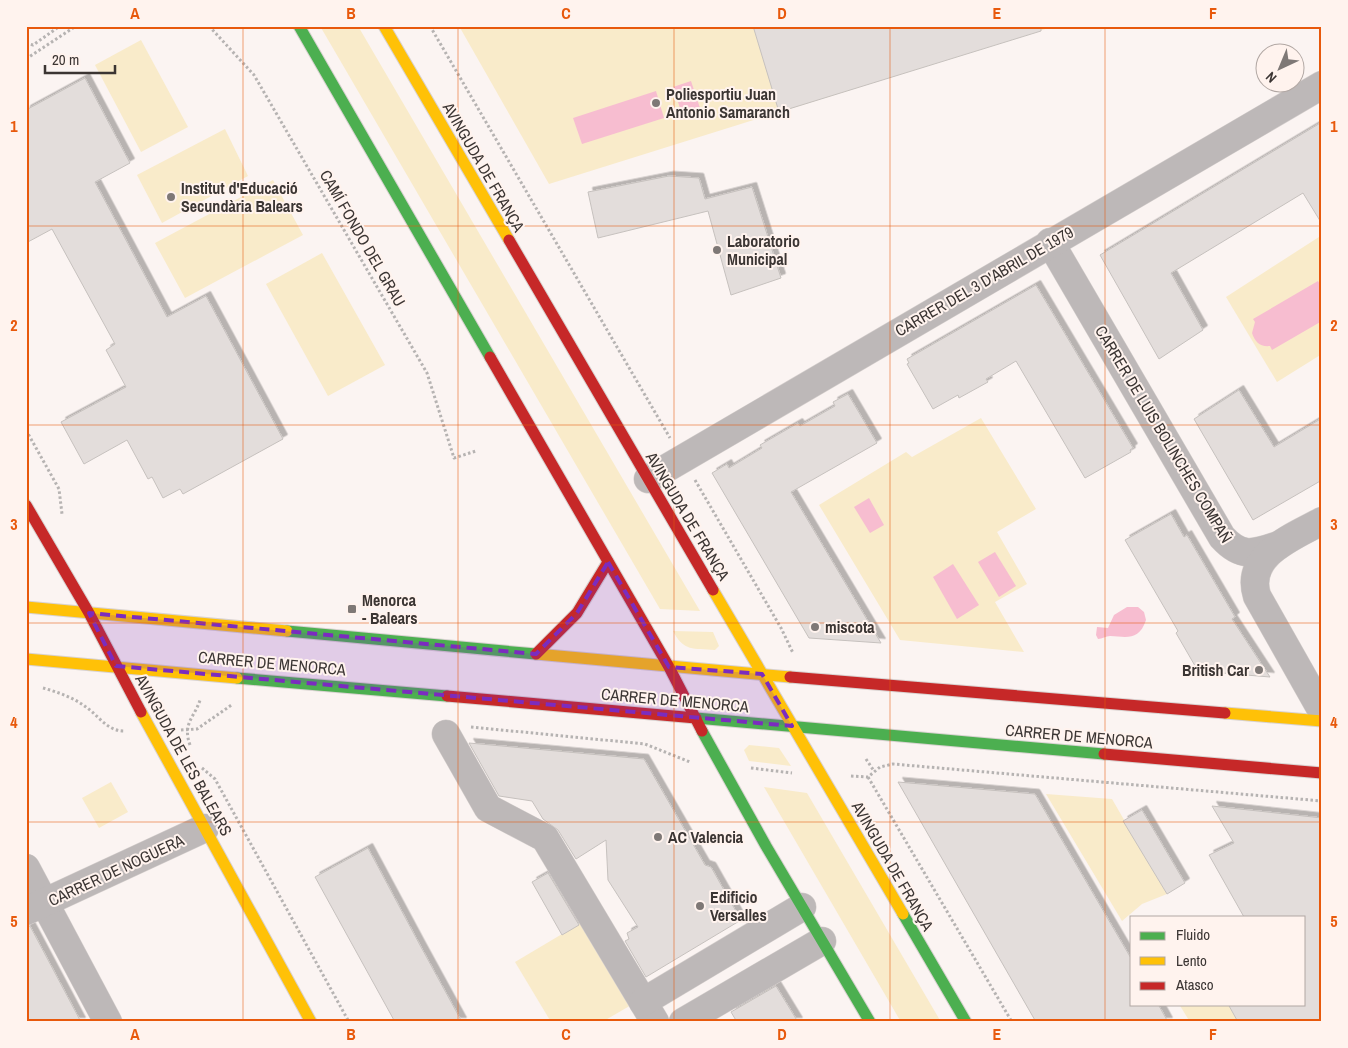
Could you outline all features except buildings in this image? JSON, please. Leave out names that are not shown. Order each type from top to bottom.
[{"type":"main road","points":[[299,26],[669,667],[695,718],[802,907],[870,1022]]},
{"type":"main road","name":"AVINGUDA DE FRANÇA","points":[[384,26],[966,1022]]},
{"type":"main road","name":"AVINGUDA DE LES BALEARS","points":[[26,505],[90,613],[116,666],[311,1022]]},
{"type":"main road","points":[[536,654],[577,613],[608,562]]},
{"type":"main road","name":"CARRER DE MENORCA","points":[[26,607],[669,667],[1322,721]]},
{"type":"main road","name":"CARRER DE MENORCA","points":[[26,659],[792,726],[850,733],[1322,773]]},
{"type":"street","name":"CARRER DEL 3 D'ABRIL DE 1979","points":[[648,479],[1050,242],[1322,85]]},
{"type":"street","name":"CARRER DE LUIS BOLINCHES COMPAÑ","points":[[1050,242],[1222,537],[1238,552],[1250,553],[1279,545]]},
{"type":"street","points":[[1322,521],[1279,545],[1259,566],[1254,584],[1257,596],[1322,711]]},
{"type":"street","points":[[446,734],[488,808],[545,838],[649,1012],[802,907]]},
{"type":"street","name":"CARRER DE NOGUERA","points":[[35,907],[205,828]]},
{"type":"street","points":[[26,868],[35,907],[108,1022]]},
{"type":"street","points":[[683,1022],[822,941]]},
{"type":"path","points":[[26,43],[33,44],[60,26]]},
{"type":"path","points":[[26,59],[76,26]]},
{"type":"path","name":"CAMÍ FONDO DEL GRAU","points":[[209,26],[254,75],[422,365],[454,458],[476,451]]},
{"type":"path","points":[[430,26],[674,444]]},
{"type":"path","points":[[26,430],[59,489],[61,509],[66,521]]},
{"type":"path","points":[[690,472],[781,628],[794,654]]},
{"type":"path","points":[[186,672],[200,699],[191,715],[187,730],[192,750]]},
{"type":"path","points":[[41,687],[85,706],[116,731]]},
{"type":"path","points":[[866,760],[874,771]]},
{"type":"path","points":[[198,763],[214,779],[349,1022]]},
{"type":"path","points":[[868,777],[874,771],[893,764],[1322,801]]},
{"type":"path","points":[[751,768],[796,773]]},
{"type":"path","points":[[858,776],[868,777]]},
{"type":"path","points":[[868,777],[1012,1022]]},
{"type":"highlighted area","points":[[608,562],[669,667],[762,674],[792,726],[695,719],[116,666],[89,613],[536,654],[577,613]]},
{"type":"shaded area","points":[[320,26],[358,26],[700,611],[660,609]]},
{"type":"shaded area","name":"Poliesportiu Juan Antonio Samaranch","points":[[459,26],[1055,26],[549,184]]},
{"type":"shaded area","points":[[141,40],[188,127],[141,152],[95,65]]},
{"type":"shaded area","points":[[691,81],[700,108],[682,114],[673,87]]},
{"type":"shaded area","points":[[656,91],[664,118],[582,144],[573,118]]},
{"type":"shaded area","points":[[225,129],[248,176],[162,223],[137,175]]},
{"type":"shaded area","points":[[273,180],[303,235],[185,298],[155,243]]},
{"type":"shaded area","points":[[1322,235],[1322,354],[1277,382],[1226,297]]},
{"type":"shaded area","points":[[322,253],[385,365],[328,396],[266,284]]},
{"type":"shaded area","points":[[1318,281],[1322,288],[1322,321],[1272,350],[1270,346],[1263,346],[1256,341],[1252,333],[1255,322],[1253,319]]},
{"type":"shaded area","points":[[981,418],[1036,509],[997,532],[1027,584],[995,602],[1024,652],[900,640],[819,505],[906,452],[912,457]]},
{"type":"shaded area","points":[[869,498],[884,525],[870,533],[854,507]]},
{"type":"shaded area","points":[[995,552],[1016,586],[999,597],[978,562]]},
{"type":"shaded area","points":[[953,564],[979,605],[957,619],[933,577]]},
{"type":"shaded area","points":[[1127,607],[1138,607],[1144,612],[1146,620],[1140,632],[1132,636],[1110,636],[1098,639],[1096,635],[1097,627],[1108,628],[1114,615]]},
{"type":"shaded area","points":[[673,631],[713,632],[719,646],[715,650],[690,648],[681,643]]},
{"type":"shaded area","points":[[749,745],[779,748],[791,766],[749,761],[744,750]]},
{"type":"shaded area","points":[[111,782],[128,812],[99,828],[82,798]]},
{"type":"shaded area","points":[[764,787],[807,793],[941,1022],[901,1022]]},
{"type":"shaded area","points":[[1046,794],[1112,799],[1167,894],[1142,904],[1122,921]]},
{"type":"shaded area","points":[[584,921],[633,1004],[602,1022],[551,1022],[515,962]]},
{"type":"shaded area","points":[[1180,1006],[1229,1006],[1239,1022],[1190,1022]]},
{"type":"traffic: fast","points":[[299,26],[490,357]]},
{"type":"traffic: fast","points":[[287,631],[536,654]]},
{"type":"traffic: fast","points":[[237,678],[447,696]]},
{"type":"traffic: fast","points":[[696,718],[1104,754]]},
{"type":"traffic: fast","points":[[702,731],[766,846],[870,1022]]},
{"type":"traffic: fast","points":[[903,914],[966,1022]]},
{"type":"traffic: slow","points":[[384,26],[509,240]]},
{"type":"traffic: slow","points":[[713,590],[903,914]]},
{"type":"traffic: slow","points":[[26,607],[287,631]]},
{"type":"traffic: slow","points":[[536,654],[790,677]]},
{"type":"traffic: slow","points":[[26,659],[237,678]]},
{"type":"traffic: slow","points":[[141,712],[311,1022]]},
{"type":"traffic: slow","points":[[1225,713],[1322,721]]},
{"type":"traffic: jam","points":[[509,240],[713,590]]},
{"type":"traffic: jam","points":[[490,357],[669,667],[702,731]]},
{"type":"traffic: jam","points":[[26,505],[89,613],[141,712]]},
{"type":"traffic: jam","points":[[536,654],[577,613],[608,562]]},
{"type":"traffic: jam","points":[[790,677],[1225,713]]},
{"type":"traffic: jam","points":[[447,696],[696,718]]},
{"type":"traffic: jam","points":[[1104,754],[1322,773]]},
{"type":"place","name":"Poliesportiu Juan Antonio Samaranch","points":[[656,103]]},
{"type":"place","name":"Institut d'Educació Secundària Balears","points":[[171,197]]},
{"type":"place","name":"Laboratorio Municipal","points":[[717,250]]},
{"type":"place","name":"Menorca - Balears","points":[[352,609]]},
{"type":"place","name":"miscota","points":[[815,627]]},
{"type":"place","name":"British Car","points":[[1259,670]]},
{"type":"place","name":"AC Valencia","points":[[658,837]]},
{"type":"place","name":"Edificio Versalles","points":[[700,906]]}]
